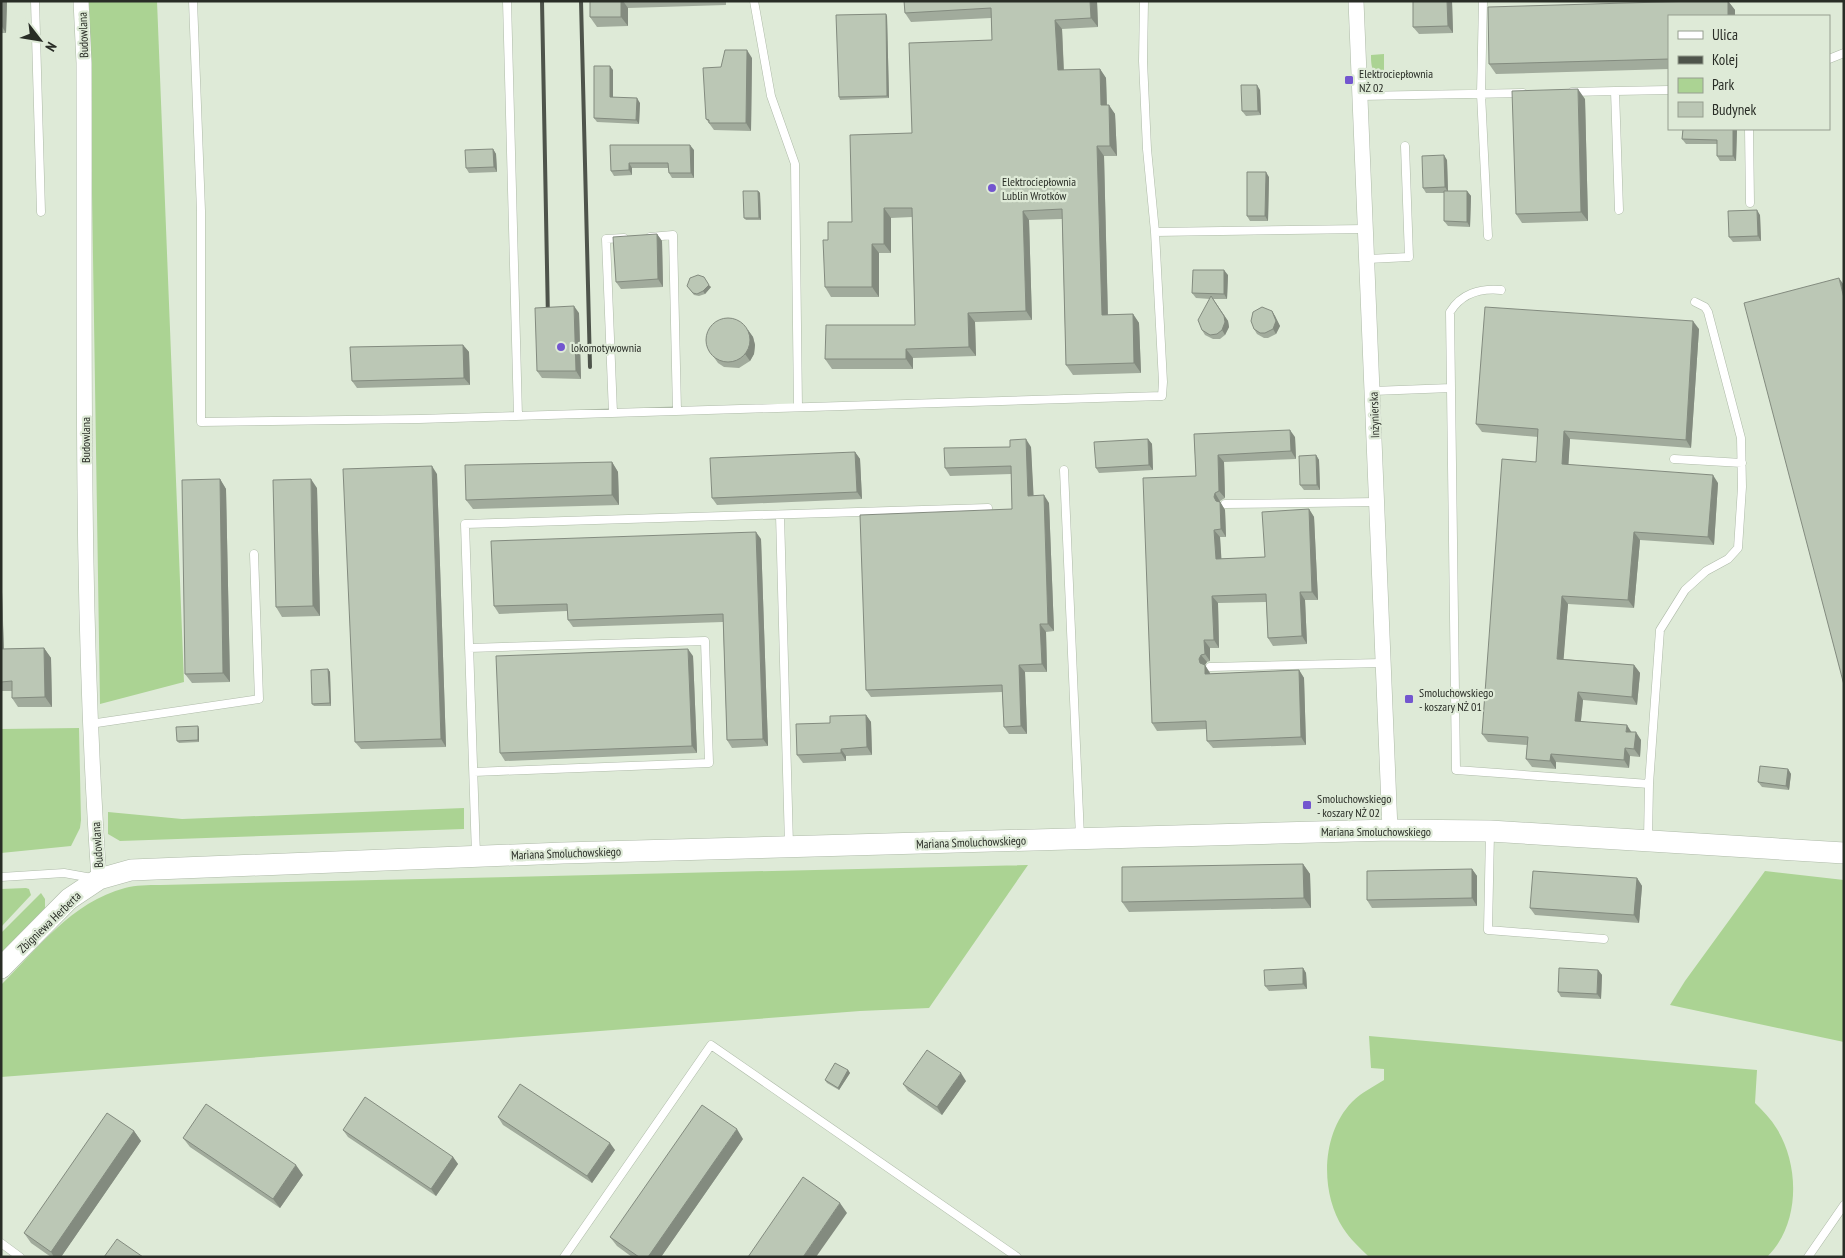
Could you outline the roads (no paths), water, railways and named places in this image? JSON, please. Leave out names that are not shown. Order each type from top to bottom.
[{"type":"street","name":"Budowlana","points":[[81,1],[84,73],[86,580],[90,724],[99,879]]},
{"type":"street","name":"Inżynierska","points":[[1356,1],[1390,830]]},
{"type":"street","name":"Mariana Smoluchowskiego","points":[[99,879],[131,870],[789,847],[1390,830],[1490,831],[1844,853]]},
{"type":"street","name":"Zbigniewa Herberta","points":[[1,968],[69,899],[99,879]]},
{"type":"lane","points":[[35,1],[41,212]]},
{"type":"lane","points":[[193,1],[201,212],[200,422],[518,416],[1162,396],[1164,382],[1155,232],[1146,139],[1143,61],[1144,1]]},
{"type":"lane","points":[[507,1],[518,416]]},
{"type":"lane","points":[[754,1],[771,96],[795,164],[798,407]]},
{"type":"lane","points":[[1483,1],[1481,94],[1488,236]]},
{"type":"lane","points":[[1830,59],[1844,53]]},
{"type":"lane","points":[[1567,92],[1668,90]]},
{"type":"lane","points":[[1615,91],[1619,210]]},
{"type":"lane","points":[[1360,96],[1529,93]]},
{"type":"lane","points":[[1750,130],[1750,203]]},
{"type":"lane","points":[[1368,259],[1409,257],[1405,146]]},
{"type":"lane","points":[[1155,232],[1366,229]]},
{"type":"lane","points":[[644,237],[673,235],[677,411]]},
{"type":"lane","points":[[613,413],[606,239],[634,237]]},
{"type":"lane","points":[[1501,290],[1473,292],[1462,298],[1450,312],[1456,770],[1649,784]]},
{"type":"lane","points":[[1648,841],[1649,784],[1660,630],[1685,590],[1706,571],[1728,559],[1738,548],[1742,487],[1741,438],[1708,312],[1705,307],[1695,302]]},
{"type":"lane","points":[[1373,391],[1451,388]]},
{"type":"lane","points":[[1674,459],[1742,463]]},
{"type":"lane","points":[[1064,470],[1080,839]]},
{"type":"lane","points":[[1225,504],[1377,502]]},
{"type":"lane","points":[[476,857],[465,524],[988,508]]},
{"type":"lane","points":[[780,515],[789,847]]},
{"type":"lane","points":[[90,724],[259,699],[254,554]]},
{"type":"lane","points":[[470,648],[705,641],[706,651],[709,763],[474,772]]},
{"type":"lane","points":[[1210,667],[1382,663]]},
{"type":"lane","points":[[1490,831],[1488,930],[1604,939]]},
{"type":"lane","points":[[1,877],[64,873],[99,879]]},
{"type":"lane","points":[[564,1257],[712,1046],[1017,1257]]},
{"type":"lane","points":[[1808,1257],[1844,1205]]},
{"type":"lane","points":[[1,1243],[20,1257]]},
{"type":"railway","points":[[542,1],[548,320]]},
{"type":"railway","points":[[581,1],[590,367]]},
{"type":"place","name":"Elektrociepłownia NŻ 02","points":[[1349,80]]},
{"type":"place","name":"Elektrociepłownia Lublin Wrotków","points":[[992,188]]},
{"type":"place","name":"lokomotywownia","points":[[561,347]]},
{"type":"place","name":"Smoluchowskiego - koszary NŻ 01","points":[[1409,699]]},
{"type":"place","name":"Smoluchowskiego - koszary NŻ 02","points":[[1307,805]]}]
